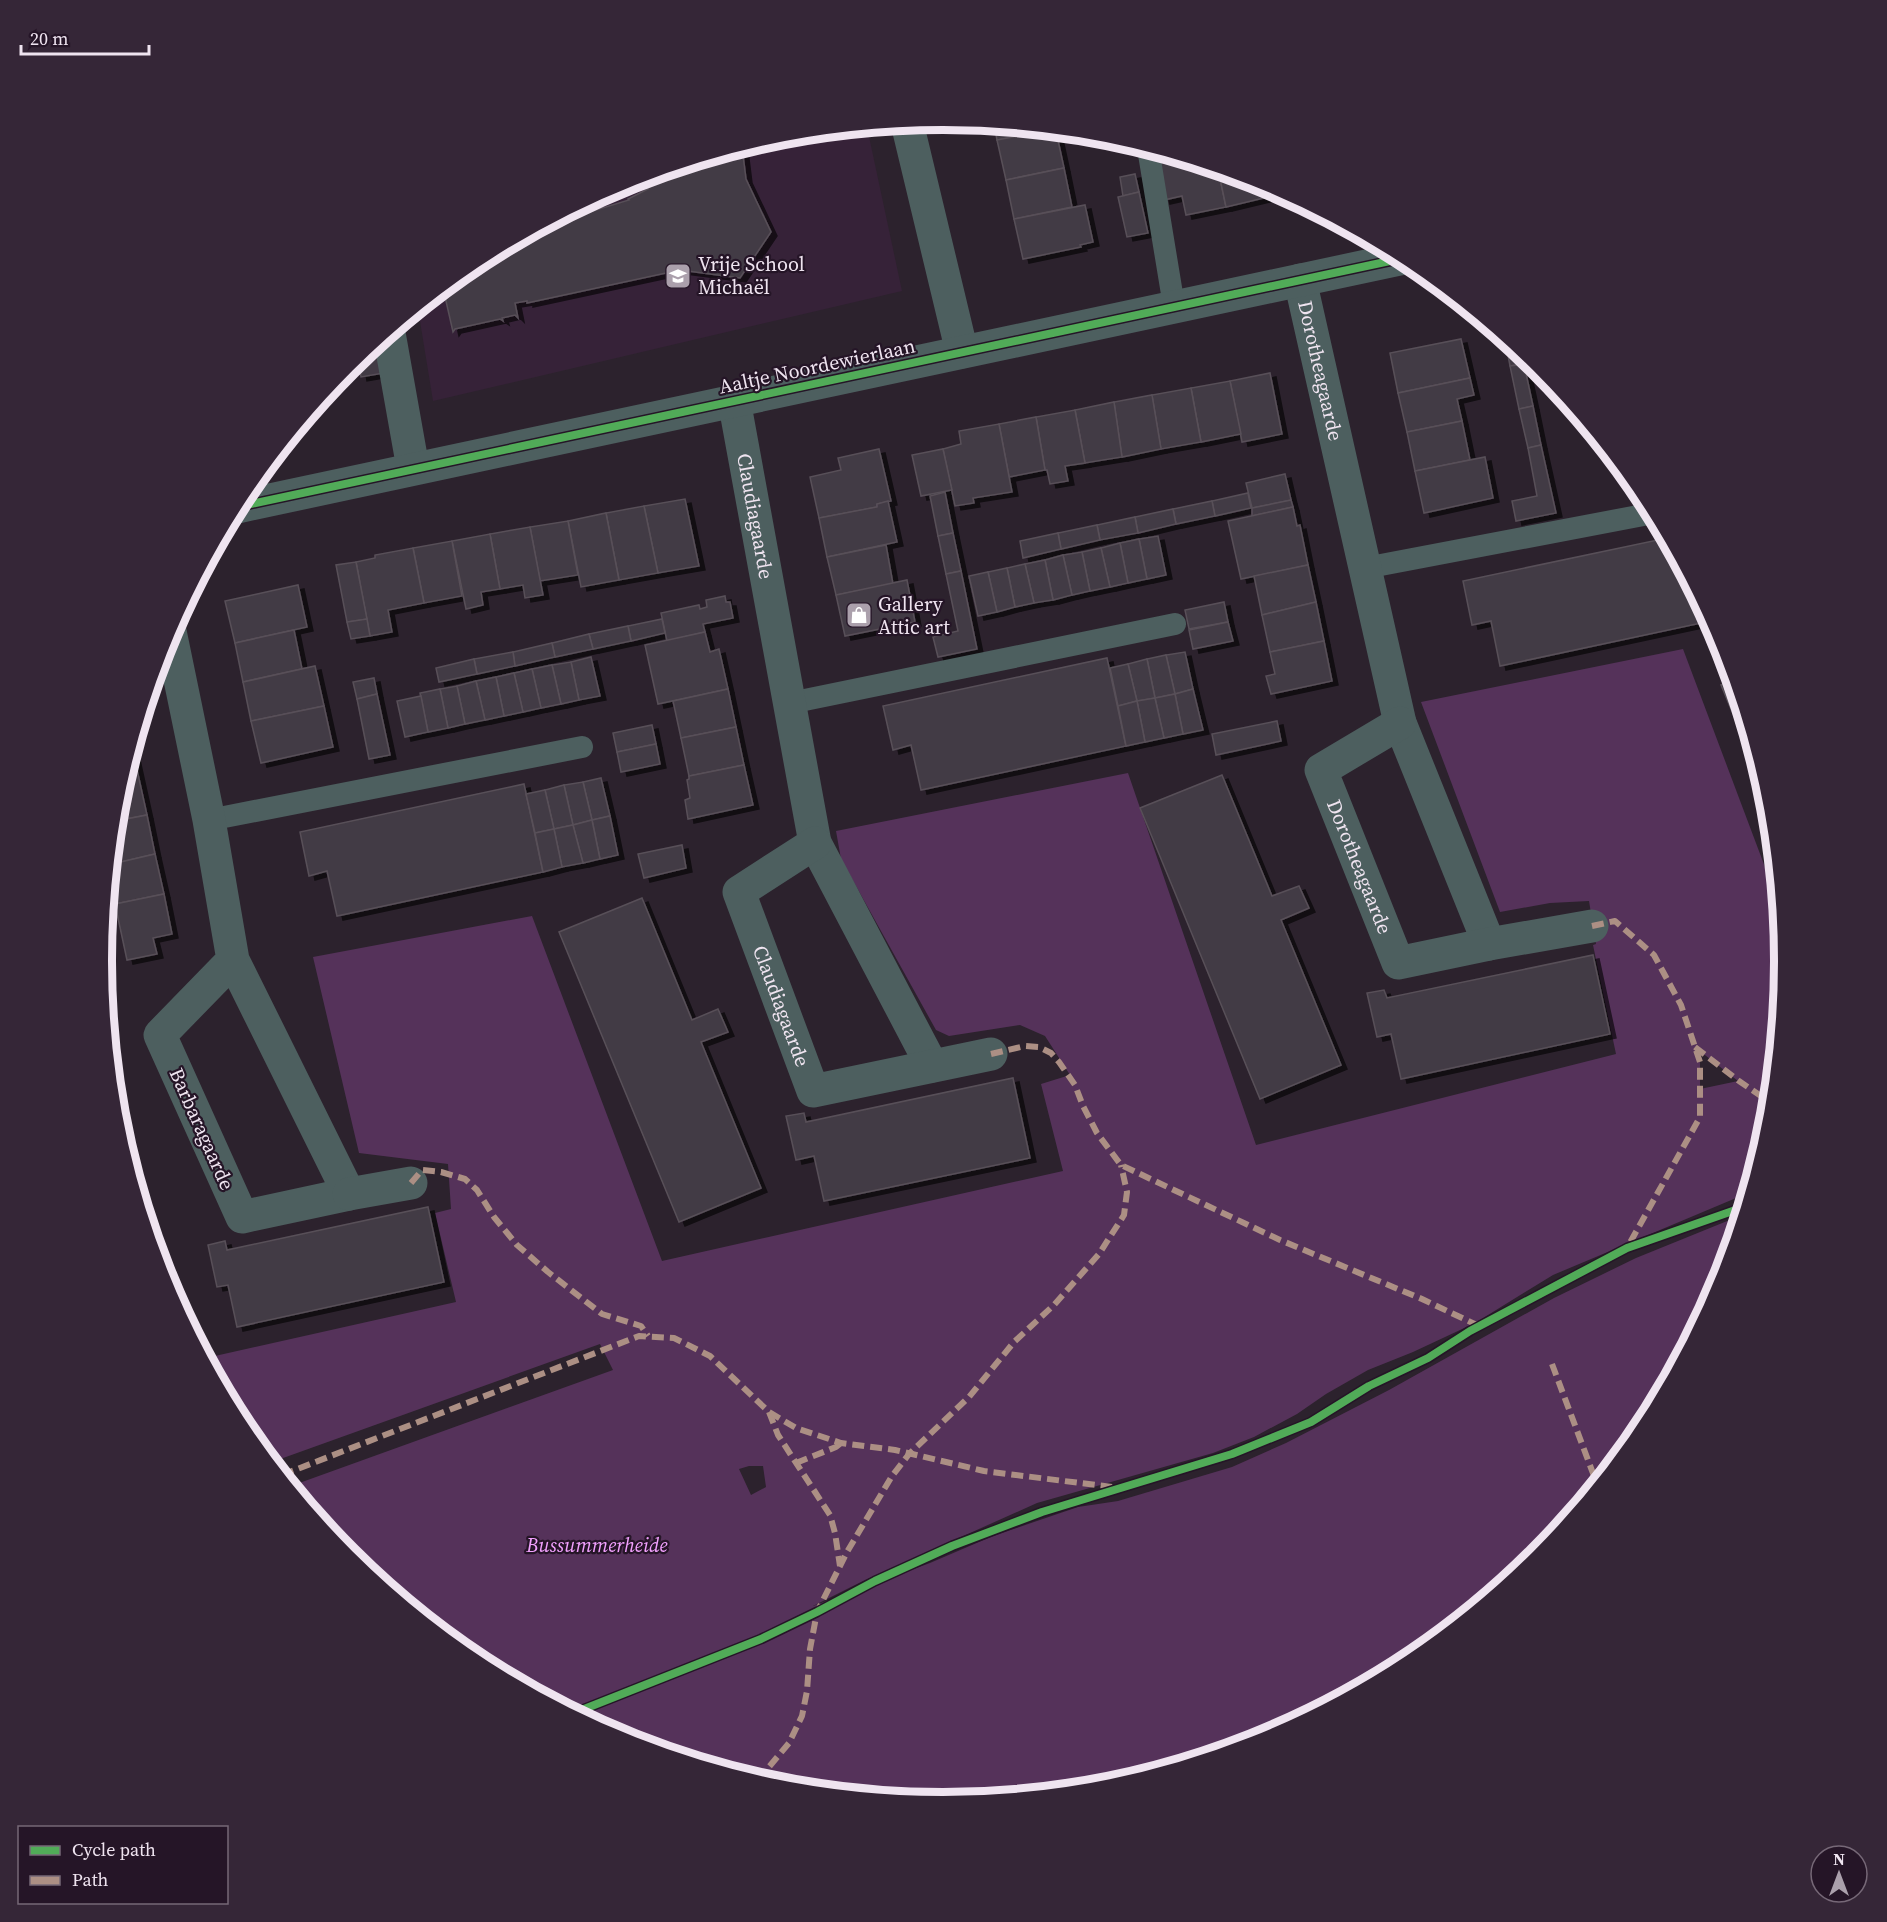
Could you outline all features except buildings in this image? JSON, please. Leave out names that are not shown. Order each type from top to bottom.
[{"type":"street","points":[[909,131],[962,352]]},
{"type":"street","name":"Aaltje Noordewierlaan","points":[[250,504],[1390,261]]},
{"type":"street","name":"Dorotheagaarde","points":[[1300,280],[1401,723],[1489,944]]},
{"type":"street","points":[[390,341],[413,468]]},
{"type":"street","name":"Claudiagaarde","points":[[734,400],[815,843],[932,1066]]},
{"type":"street","points":[[174,647],[209,819],[233,960],[349,1194]]},
{"type":"street","name":"Dorotheagaarde","points":[[1401,723],[1321,770],[1398,963],[1592,926]]},
{"type":"street","name":"Claudiagaarde","points":[[815,843],[739,892],[813,1091],[991,1054]]},
{"type":"street","name":"Barbaragaarde","points":[[233,960],[160,1035],[242,1217],[411,1183]]},
{"type":"lane","points":[[1149,156],[1174,306]]},
{"type":"lane","points":[[1365,568],[1644,515]]},
{"type":"lane","points":[[789,704],[1175,624]]},
{"type":"lane","points":[[209,819],[582,747]]},
{"type":"shaded area","name":"Vrije School Michaël","points":[[868,134],[902,291],[433,401],[419,317],[482,270],[528,241],[625,193],[676,174],[728,158],[781,146]]},
{"type":"green space","name":"Bussummerheide","points":[[1683,649],[1770,881],[1773,907],[1773,1015],[1767,1069],[1759,1123],[1740,1196],[1553,1275],[1475,1323],[1368,1370],[1297,1414],[1254,1437],[1213,1453],[1037,1503],[865,1580],[813,1606],[930,1563],[993,1536],[1078,1507],[1118,1501],[1232,1467],[1286,1443],[1389,1390],[1554,1298],[1636,1258],[1733,1219],[1711,1279],[1689,1329],[1663,1376],[1603,1467],[1531,1549],[1449,1620],[1405,1652],[1359,1681],[1262,1729],[1211,1748],[1159,1764],[1052,1785],[944,1792],[835,1785],[781,1776],[728,1764],[625,1729],[528,1681],[482,1652],[438,1620],[356,1549],[298,1484],[613,1370],[600,1344],[279,1460],[253,1423],[213,1356],[456,1302],[435,1213],[451,1209],[448,1164],[359,1153],[313,957],[532,916],[662,1261],[1063,1171],[1041,1084],[1070,1075],[1045,1036],[1020,1025],[949,1036],[936,1030],[841,859],[836,831],[1128,773],[1256,1145],[1616,1054],[1593,945],[1596,944],[1589,901],[1550,903],[1500,912],[1421,702]],"holes":[[[1696,1048],[1738,1081],[1700,1089],[1700,1062]],[[763,1466],[766,1487],[751,1495],[739,1469]]]},
{"type":"marked path","points":[[1592,926],[1615,921],[1654,955],[1681,1005],[1700,1062],[1700,1117],[1627,1248]]},
{"type":"marked path","points":[[991,1054],[1025,1046],[1039,1047],[1051,1053],[1075,1085],[1097,1133],[1121,1165],[1280,1240],[1422,1299],[1479,1326]]},
{"type":"marked path","points":[[1695,1047],[1763,1097]]},
{"type":"marked path","points":[[764,1772],[789,1743],[802,1716],[817,1612],[847,1552],[892,1476],[909,1454],[969,1397],[1014,1342],[1054,1305],[1099,1254],[1124,1215],[1127,1192],[1121,1165]]},
{"type":"marked path","points":[[411,1183],[422,1170],[441,1172],[465,1179],[477,1190],[494,1217],[517,1245],[548,1272],[602,1314],[641,1326],[648,1336]]},
{"type":"marked path","points":[[289,1472],[639,1336],[674,1338],[710,1356],[769,1412],[796,1428],[841,1443],[895,1450],[984,1471],[1112,1487]]},
{"type":"marked path","points":[[1552,1364],[1595,1477]]},
{"type":"marked path","points":[[769,1412],[778,1435],[830,1515],[840,1566]]},
{"type":"marked path","points":[[796,1463],[841,1443]]},
{"type":"cycle path","points":[[250,504],[1391,261]]},
{"type":"cycle path","points":[[583,1709],[761,1639],[875,1581],[952,1546],[1042,1512],[1232,1454],[1311,1422],[1369,1386],[1428,1358],[1470,1331],[1627,1248],[1736,1210]]},
{"type":"place","name":"Vrije School Michaël","points":[[678,276]]},
{"type":"place","name":"Gallery Attic art","points":[[859,615]]}]
